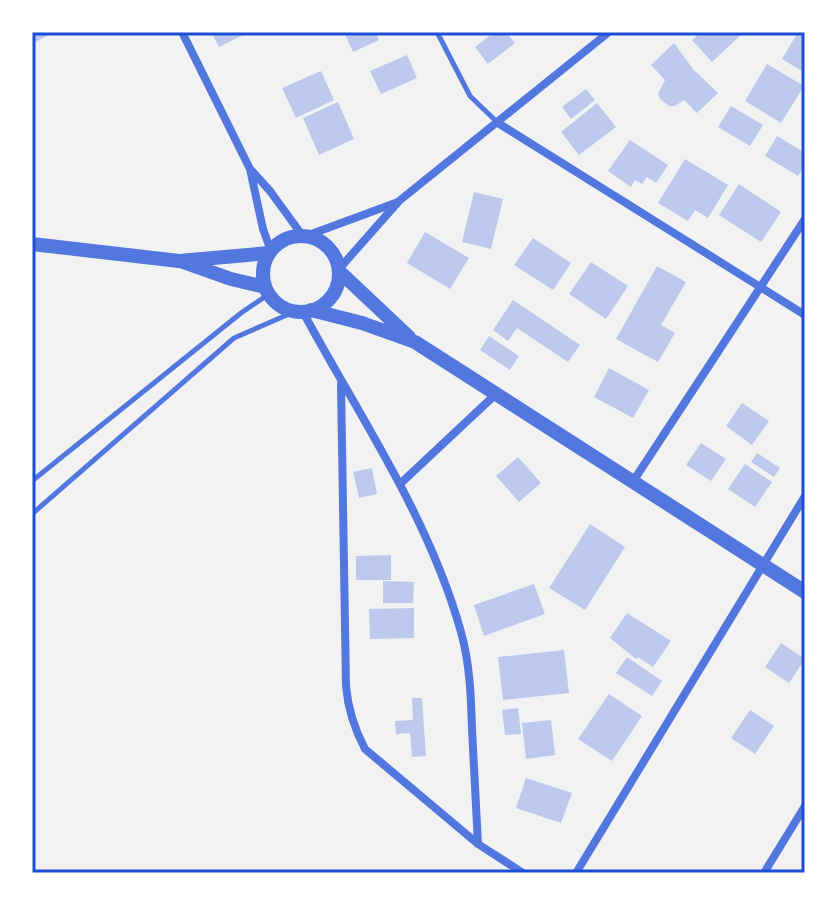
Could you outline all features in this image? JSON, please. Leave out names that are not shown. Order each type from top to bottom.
[{"type":"street","points":[[182,32],[250,169],[270,252]]},
{"type":"street","points":[[340,270],[399,201],[609,32]]},
{"type":"street","points":[[498,123],[805,315]]},
{"type":"street","points":[[250,169],[304,236],[318,239],[336,257],[340,270],[338,285],[332,296],[323,305],[303,311]]},
{"type":"street","points":[[399,201],[304,236],[285,239],[270,252],[263,270],[267,291],[280,306],[362,323],[415,342]]},
{"type":"street","points":[[634,480],[805,219]]},
{"type":"street","points":[[32,244],[179,261],[270,252]]},
{"type":"street","points":[[179,261],[267,291]]},
{"type":"street","points":[[340,270],[415,342],[805,592]]},
{"type":"street","points":[[303,311],[341,383],[401,483],[449,595],[462,634],[470,677],[478,844]]},
{"type":"street","points":[[341,383],[348,708],[365,749],[478,844],[523,873]]},
{"type":"street","points":[[401,483],[497,393]]},
{"type":"street","points":[[576,873],[805,496]]},
{"type":"street","points":[[764,873],[805,806]]},
{"type":"lane","points":[[437,32],[470,96],[498,123]]},
{"type":"lane","points":[[32,481],[267,291]]},
{"type":"lane","points":[[32,514],[234,338],[303,311]]},
{"type":"building","points":[[32,32],[54,32],[32,44]]},
{"type":"building","points":[[211,32],[241,32],[243,35],[219,47]]},
{"type":"building","points":[[344,32],[376,32],[379,40],[353,52]]},
{"type":"building","points":[[494,32],[506,32],[515,43],[488,64],[475,47]]},
{"type":"building","points":[[701,32],[742,34],[712,62],[692,40]]},
{"type":"building","points":[[798,32],[805,32],[805,73],[782,59]]},
{"type":"building","points":[[674,43],[693,69],[718,93],[697,113],[684,100],[669,106],[658,94],[665,80],[651,65]]},
{"type":"building","points":[[407,55],[417,78],[381,94],[370,71]]},
{"type":"building","points":[[767,64],[804,86],[781,123],[745,101]]},
{"type":"building","points":[[321,71],[334,100],[296,118],[282,88]]},
{"type":"building","points":[[586,89],[595,100],[571,119],[562,107]]},
{"type":"building","points":[[338,102],[354,139],[319,155],[303,118]]},
{"type":"building","points":[[597,103],[616,127],[579,155],[561,132]]},
{"type":"building","points":[[731,106],[763,125],[750,146],[718,127]]},
{"type":"building","points":[[777,136],[805,153],[805,165],[798,176],[765,156]]},
{"type":"building","points":[[630,140],[668,165],[656,183],[647,177],[642,184],[635,180],[631,187],[608,171]]},
{"type":"building","points":[[685,159],[728,185],[708,218],[695,210],[688,221],[658,203]]},
{"type":"building","points":[[739,184],[781,212],[761,242],[719,215]]},
{"type":"building","points":[[474,192],[503,199],[491,249],[462,242]]},
{"type":"building","points":[[425,232],[469,258],[450,289],[407,263]]},
{"type":"building","points":[[533,238],[571,263],[553,290],[514,265]]},
{"type":"building","points":[[591,262],[628,286],[606,319],[569,294]]},
{"type":"building","points":[[657,266],[686,282],[661,325],[675,333],[658,362],[616,339]]},
{"type":"building","points":[[513,300],[580,345],[568,362],[517,328],[508,341],[493,330]]},
{"type":"building","points":[[489,336],[519,356],[510,370],[480,350]]},
{"type":"building","points":[[609,368],[649,390],[633,418],[594,397]]},
{"type":"building","points":[[742,403],[769,421],[752,445],[726,426]]},
{"type":"building","points":[[701,443],[726,459],[711,481],[686,465]]},
{"type":"building","points":[[757,453],[780,468],[774,477],[751,462]]},
{"type":"building","points":[[518,457],[541,483],[519,502],[496,476]]},
{"type":"building","points":[[745,464],[772,482],[755,507],[728,489]]},
{"type":"building","points":[[372,468],[377,494],[359,498],[353,472]]},
{"type":"building","points":[[590,524],[625,547],[585,610],[549,588]]},
{"type":"building","points":[[391,555],[391,580],[356,580],[356,556]]},
{"type":"building","points":[[383,581],[414,582],[413,603],[383,603]]},
{"type":"building","points":[[534,584],[545,614],[484,636],[474,605]]},
{"type":"building","points":[[414,608],[414,638],[370,639],[369,609]]},
{"type":"building","points":[[627,613],[671,641],[653,667],[638,657],[636,659],[610,638]]},
{"type":"building","points":[[781,643],[805,659],[789,683],[765,667]]},
{"type":"building","points":[[564,650],[569,693],[503,700],[498,657]]},
{"type":"building","points":[[627,657],[662,681],[652,696],[616,673]]},
{"type":"building","points":[[609,694],[642,716],[612,761],[578,739]]},
{"type":"building","points":[[412,698],[422,698],[426,756],[412,757],[410,733],[396,734],[395,721],[413,720]]},
{"type":"building","points":[[518,708],[521,734],[505,735],[502,710]]},
{"type":"building","points":[[750,710],[774,726],[755,754],[731,738]]},
{"type":"building","points":[[551,720],[555,755],[526,759],[522,723]]},
{"type":"building","points":[[526,778],[572,793],[561,823],[516,808]]}]
